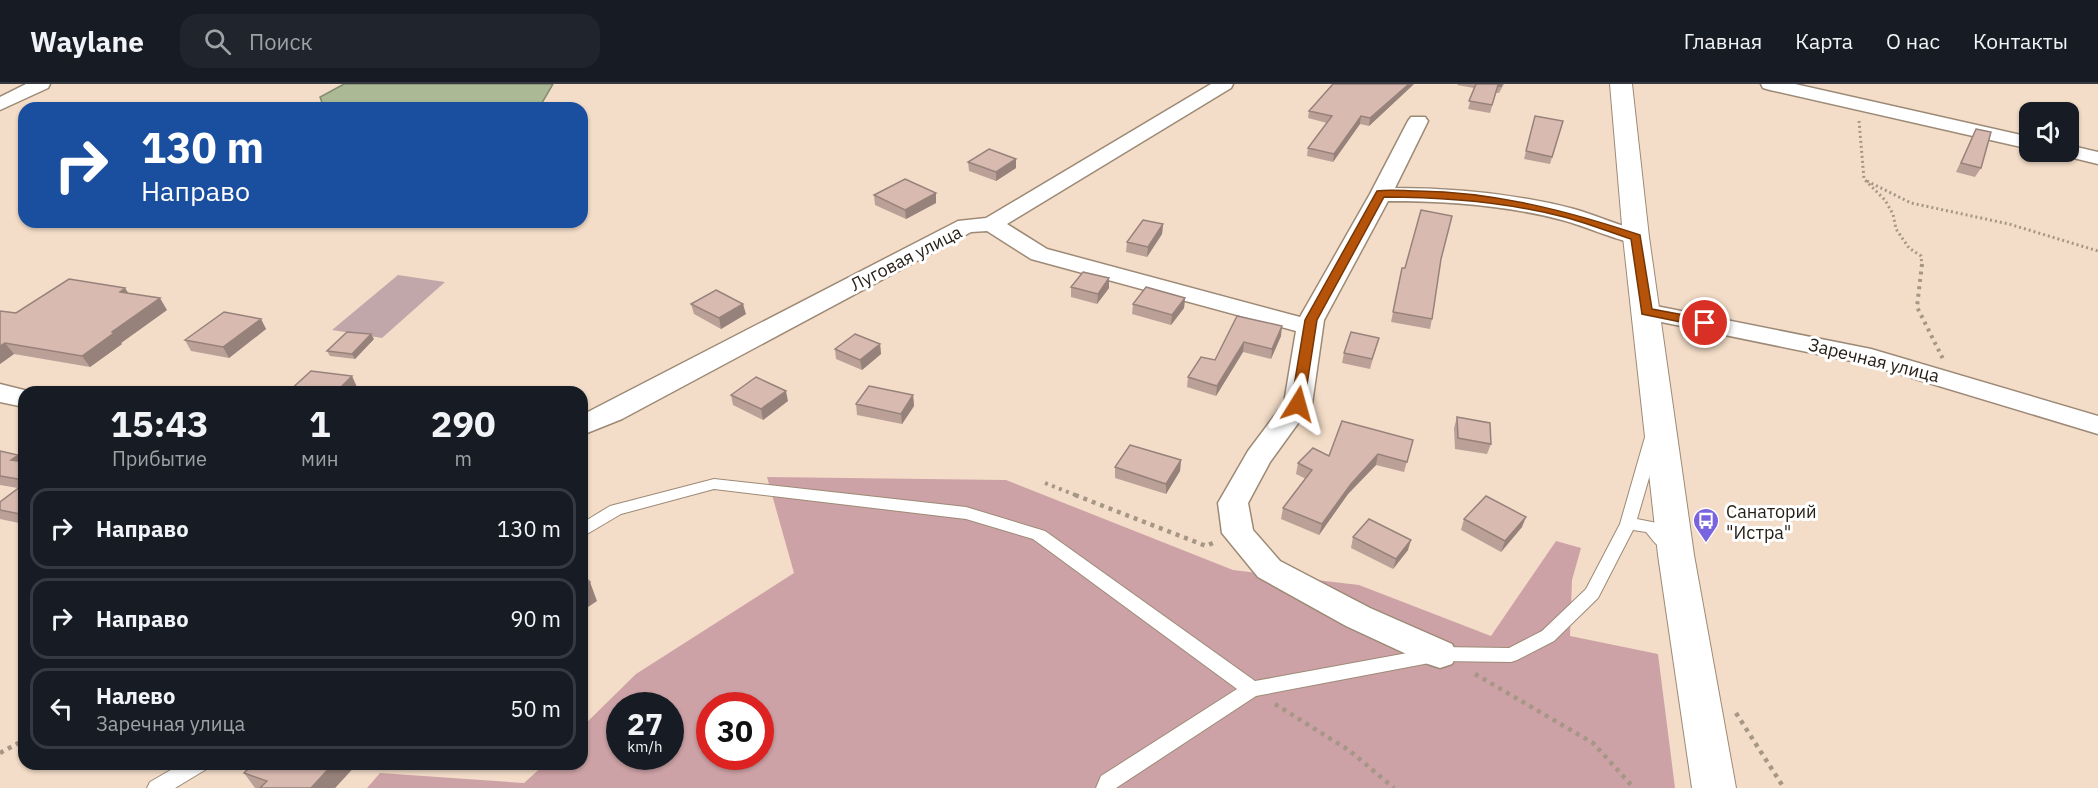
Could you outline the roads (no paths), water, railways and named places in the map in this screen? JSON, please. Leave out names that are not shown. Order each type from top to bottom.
[{"type":"main road","points":[[1621,84],[1636,237],[1676,555],[1714,788]]},
{"type":"street","points":[[0,104],[41,84]]},
{"type":"street","name":"Луговая улица","points":[[588,423],[612,413],[966,226],[991,224],[1224,84]]},
{"type":"street","points":[[1770,84],[1792,86],[1844,102],[2019,141]]},
{"type":"street","points":[[1418,121],[1309,327],[1298,404],[1258,458],[1233,503],[1238,533],[1269,569],[1358,617],[1440,654]]},
{"type":"street","points":[[2079,154],[2098,158]]},
{"type":"street","points":[[1381,194],[1436,194],[1501,202],[1567,214],[1636,237]]},
{"type":"street","points":[[991,224],[1038,254],[1309,327]]},
{"type":"street","name":"Заречная улица","points":[[1646,312],[1871,357],[1946,377],[2098,425]]},
{"type":"street","points":[[0,393],[18,397]]},
{"type":"lane","points":[[1106,788],[1108,782],[1252,689],[1440,654],[1511,654],[1548,636],[1592,592],[1628,524],[1659,416]]},
{"type":"lane","points":[[588,527],[616,510],[714,484],[966,513],[1039,535],[1252,689]]},
{"type":"lane","points":[[1628,524],[1651,527],[1676,555]]},
{"type":"lane","points":[[157,788],[188,770]]},
{"type":"place","name":"Санаторий \"Истра\"","points":[[1706,544]]}]
